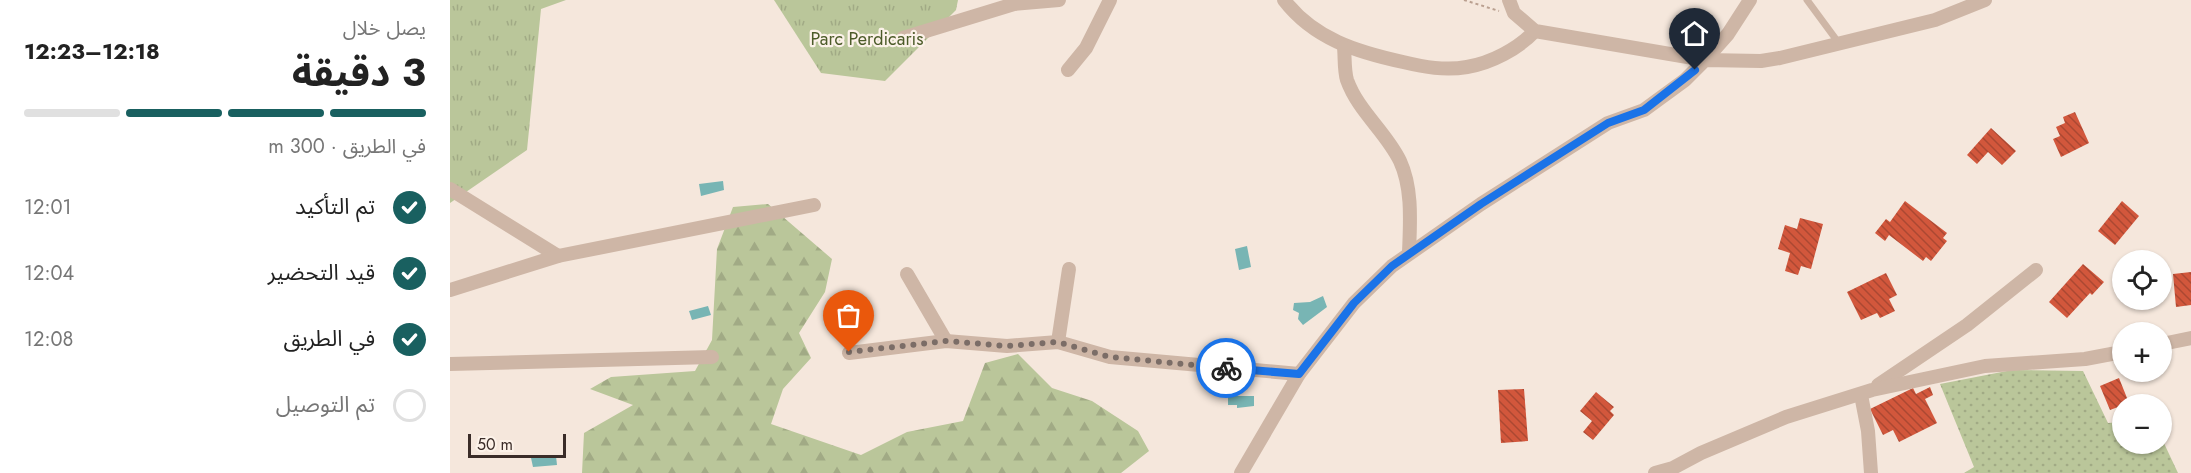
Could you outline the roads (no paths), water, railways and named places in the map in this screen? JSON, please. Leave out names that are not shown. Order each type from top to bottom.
[{"type":"street","points":[[903,38],[1014,4],[1059,0]]},
{"type":"street","points":[[1068,70],[1086,48],[1110,0]]},
{"type":"street","points":[[1284,0],[1295,14],[1344,47],[1436,69],[1466,67],[1512,49],[1535,31]]},
{"type":"street","points":[[1509,0],[1514,13],[1535,31],[1705,60],[1761,61],[1935,20],[1985,0]]},
{"type":"street","points":[[1241,473],[1299,374],[1354,303],[1378,278],[1409,253],[1481,204],[1608,123],[1644,110],[1685,80],[1728,34],[1750,0]]},
{"type":"street","points":[[1344,47],[1347,78],[1356,97],[1401,163],[1410,214],[1409,253]]},
{"type":"street","points":[[450,189],[558,256]]},
{"type":"street","points":[[450,290],[558,256],[814,205]]},
{"type":"street","points":[[1058,342],[1069,269]]},
{"type":"street","points":[[1866,393],[1967,325],[2036,270]]},
{"type":"street","points":[[907,274],[946,341]]},
{"type":"street","points":[[2172,342],[2191,338]]},
{"type":"street","points":[[849,352],[946,341],[1007,346],[1058,342],[1110,357],[1299,374]]},
{"type":"street","points":[[1655,473],[1675,470],[1701,453],[1786,417],[1866,393],[1985,366],[2085,359],[2112,354]]},
{"type":"street","points":[[450,364],[712,357]]},
{"type":"street","points":[[1866,393],[1871,473]]},
{"type":"lane","points":[[1807,0],[1838,42]]},
{"type":"water","points":[[723,181],[724,190],[701,196],[699,184]]},
{"type":"water","points":[[1247,246],[1251,267],[1239,270],[1235,249]]},
{"type":"water","points":[[1323,296],[1327,307],[1303,325],[1298,319],[1299,313],[1293,310],[1294,303],[1310,302]]},
{"type":"water","points":[[708,306],[711,315],[692,320],[689,311]]},
{"type":"water","points":[[1228,396],[1254,396],[1254,406],[1237,408],[1237,405],[1228,405]]},
{"type":"water","points":[[556,456],[557,465],[533,467],[531,458]]},
{"type":"park label","name":"Parc Perdicaris","points":[[867,39]]}]
